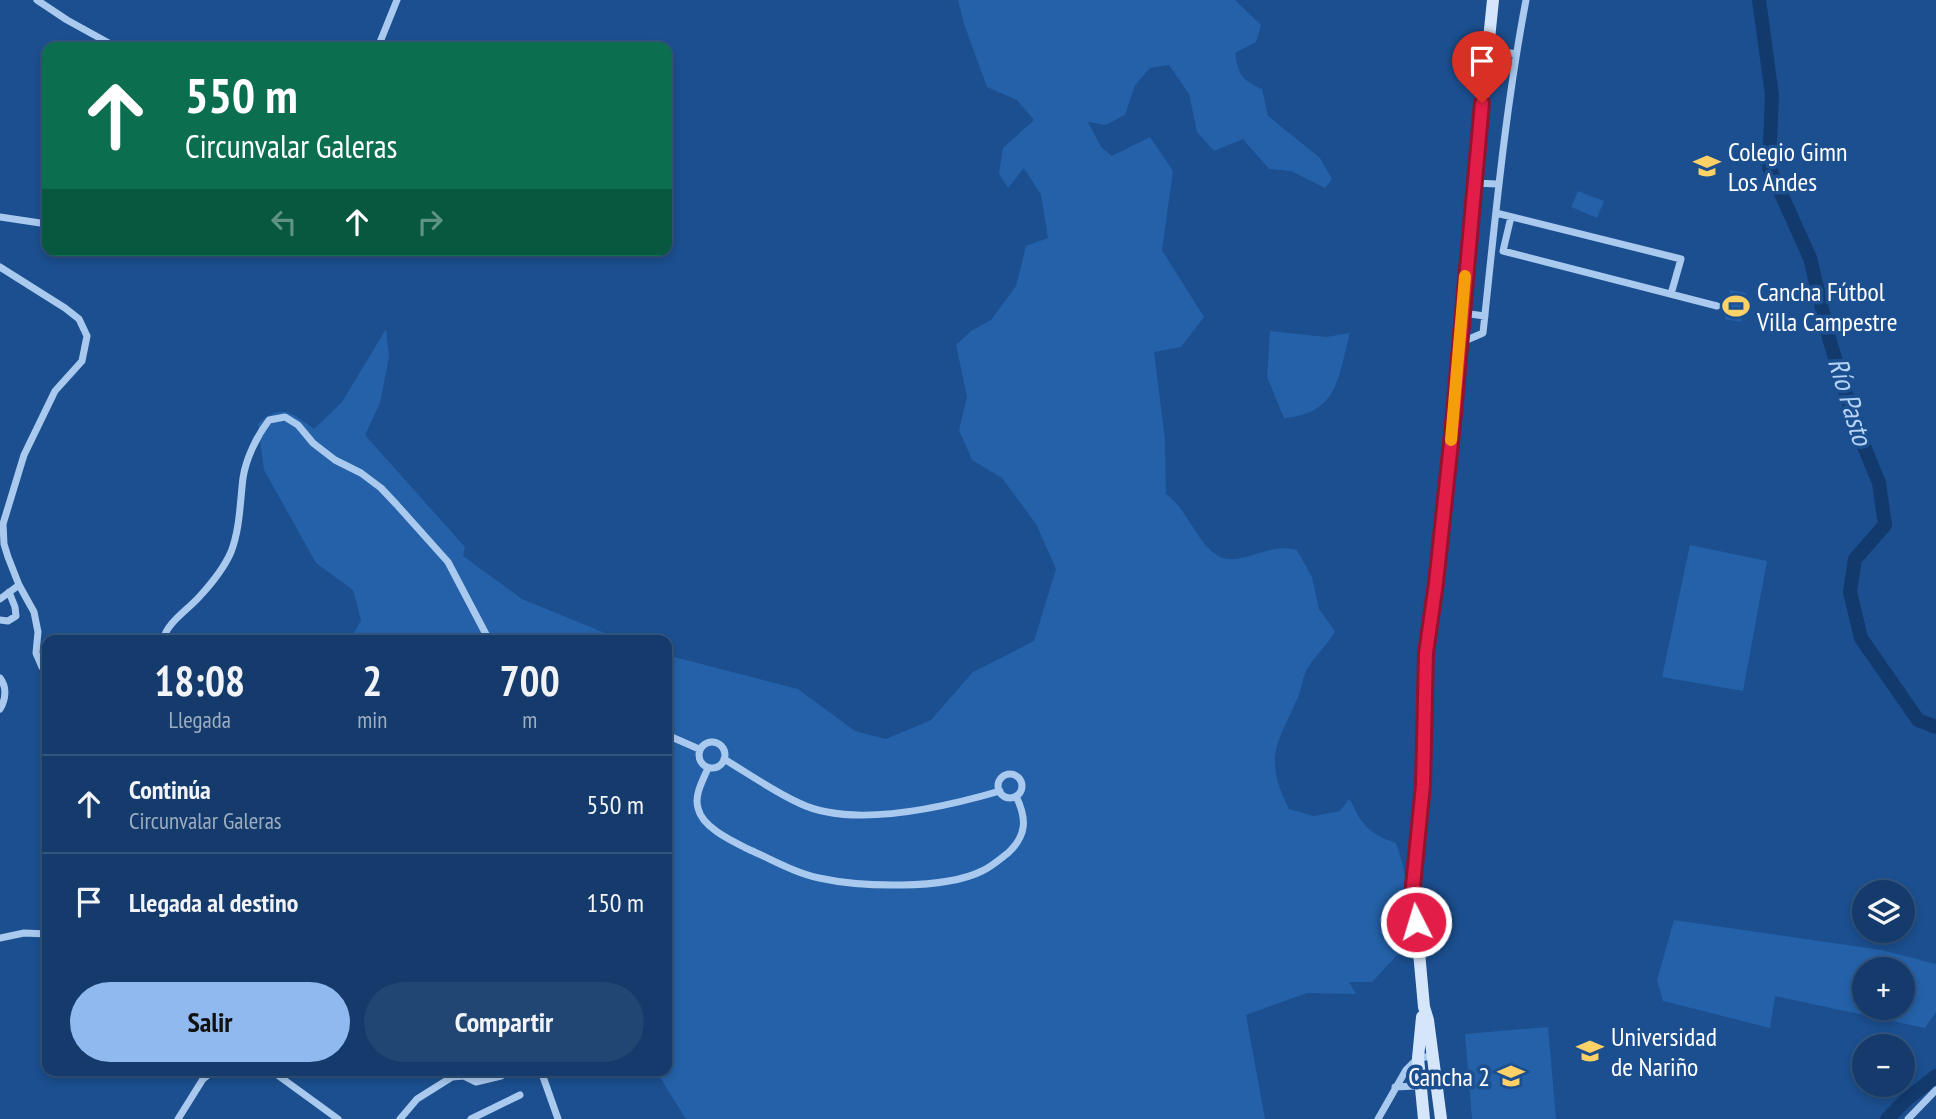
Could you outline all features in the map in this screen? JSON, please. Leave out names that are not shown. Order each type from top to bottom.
[{"type":"main road","points":[[1441,1119],[1424,1007],[1413,886],[1423,785],[1426,653],[1436,583],[1493,0]]},
{"type":"main road","points":[[1424,1007],[1418,1058],[1424,1119]]},
{"type":"street","points":[[37,0],[107,42]]},
{"type":"street","points":[[380,42],[397,0]]},
{"type":"street","points":[[1460,343],[1483,333],[1497,184],[1526,0]]},
{"type":"street","points":[[1488,49],[1516,54]]},
{"type":"street","points":[[1474,183],[1497,184]]},
{"type":"street","points":[[1496,213],[1681,259],[1671,294]]},
{"type":"street","points":[[1511,216],[1503,251],[1717,306]]},
{"type":"street","points":[[0,217],[42,223]]},
{"type":"street","points":[[0,267],[65,308],[79,320],[87,336],[82,361],[55,391],[24,455],[3,524],[4,544],[19,585],[34,612],[38,632],[36,653],[42,667]]},
{"type":"street","points":[[1462,313],[1485,316]]},
{"type":"street","points":[[164,635],[216,577],[231,552],[244,474],[258,434],[269,419],[285,417],[298,425],[313,443],[335,460],[361,473],[381,488],[397,505],[448,562],[486,635]]},
{"type":"street","points":[[0,598],[19,585]]},
{"type":"street","points":[[0,620],[8,621],[16,616],[9,592]]},
{"type":"street","points":[[0,678],[5,685],[5,693],[0,709]]},
{"type":"street","points":[[672,737],[699,749]]},
{"type":"street","points":[[708,742],[717,742],[725,751],[724,759],[718,767],[708,768],[701,763],[699,749],[708,742]]},
{"type":"street","points":[[724,759],[800,804],[835,815],[869,815],[910,810],[1000,791]]},
{"type":"street","points":[[708,768],[696,798],[698,812],[714,830],[732,842],[776,863],[817,878],[842,882],[911,886],[981,872],[1016,845],[1025,829],[1023,810],[1016,796]]},
{"type":"street","points":[[1013,775],[1020,779],[1022,787],[1016,796],[1009,798],[1000,791],[1002,777],[1013,775]]},
{"type":"street","points":[[0,938],[24,933],[42,934]]},
{"type":"street","points":[[1378,1119],[1406,1070],[1418,1058],[1433,1056]]},
{"type":"street","points":[[178,1119],[206,1076]]},
{"type":"street","points":[[279,1076],[338,1119]]},
{"type":"street","points":[[400,1119],[417,1099],[452,1077],[464,1076],[476,1082],[501,1076]]},
{"type":"street","points":[[543,1076],[558,1119]]},
{"type":"street","points":[[1395,1087],[1437,1086]]},
{"type":"street","points":[[1908,1119],[1936,1090]]},
{"type":"street","points":[[471,1119],[520,1095]]},
{"type":"shaded area","points":[[958,0],[1235,0],[1261,25],[1256,42],[1235,53],[1240,71],[1249,83],[1262,89],[1268,116],[1320,158],[1332,179],[1325,188],[1291,171],[1269,169],[1243,139],[1214,151],[1197,132],[1189,94],[1169,65],[1150,68],[1135,85],[1125,115],[1106,125],[1088,122],[1101,147],[1112,156],[1150,137],[1173,171],[1162,250],[1204,317],[1181,347],[1154,352],[1165,440],[1166,494],[1180,508],[1207,547],[1223,558],[1240,558],[1277,549],[1297,550],[1312,577],[1319,609],[1335,631],[1307,669],[1279,740],[1275,763],[1281,791],[1289,809],[1314,816],[1340,811],[1349,799],[1368,828],[1396,843],[1403,865],[1410,910],[1400,952],[1372,982],[1349,982],[1356,994],[1307,993],[1246,1015],[1265,1119],[686,1119],[659,1076],[672,1076],[672,656],[798,689],[855,731],[886,739],[931,720],[973,672],[1034,641],[1056,569],[1036,524],[1002,478],[972,460],[959,430],[967,397],[956,345],[971,331],[991,320],[1016,286],[1026,246],[1048,238],[1041,195],[1024,168],[1008,188],[999,174],[1003,148],[1034,120],[1017,100],[987,87]]},
{"type":"shaded area","points":[[1578,191],[1604,201],[1597,218],[1571,207]]},
{"type":"shaded area","name":"Cancha Fútbol Villa Campestre","points":[[1730,290],[1746,293],[1741,322],[1725,319]]},
{"type":"shaded area","points":[[386,329],[389,357],[380,403],[365,435],[465,547],[463,556],[522,599],[610,635],[353,635],[361,620],[353,590],[316,563],[264,470],[258,424],[274,413],[287,412],[314,429],[342,402]]},
{"type":"shaded area","points":[[1270,331],[1326,337],[1350,333],[1333,391],[1315,409],[1302,415],[1284,418],[1267,377]]},
{"type":"shaded area","points":[[1690,545],[1767,561],[1743,691],[1662,677]]},
{"type":"shaded area","points":[[1674,920],[1881,950],[1908,957],[1852,957],[1852,1012],[1775,996],[1770,1028],[1663,1001],[1657,980]]},
{"type":"shaded area","points":[[1915,959],[1936,964],[1936,1012],[1925,1028],[1888,1020],[1915,1020]]},
{"type":"shaded area","name":"Cancha 2","points":[[1548,1027],[1556,1119],[1472,1119],[1465,1034]]},
{"type":"waterway","name":"Río Pasto","points":[[1759,0],[1772,95],[1769,167],[1810,258],[1829,338],[1855,424],[1879,483],[1885,525],[1855,559],[1850,592],[1861,638],[1918,720],[1936,727]]},
{"type":"waterway","name":"Río Pasto","points":[[1887,1119],[1936,1076]]},
{"type":"slow traffic","points":[[1451,440],[1465,276]]},
{"type":"place","name":"Colegio Gimn Los Andes","points":[[1707,166]]},
{"type":"place","name":"Cancha Fútbol Villa Campestre","points":[[1736,306]]},
{"type":"place","name":"Universidad de Nariño","points":[[1590,1051]]},
{"type":"place","name":"Cancha 2","points":[[1511,1076]]},
{"type":"route","points":[[1416,922],[1413,886],[1423,785],[1426,653],[1453,424],[1482,103]]}]
